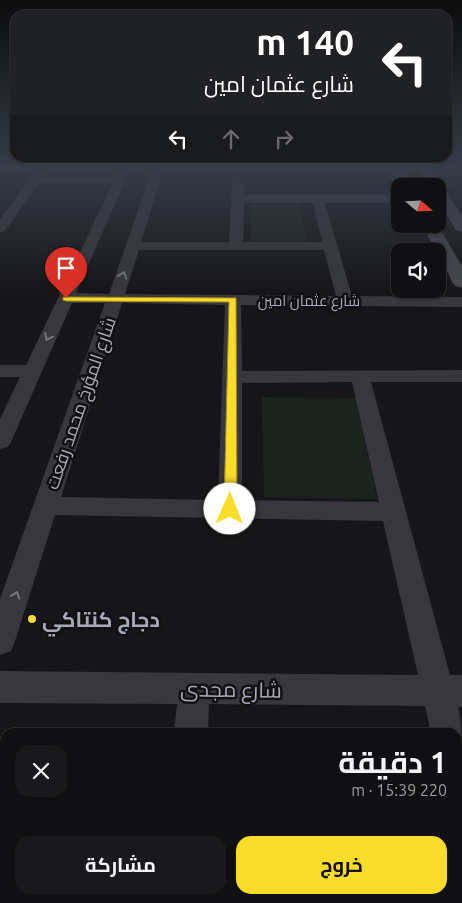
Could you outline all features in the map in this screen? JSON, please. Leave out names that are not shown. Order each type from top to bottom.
[{"type":"street","points":[[0,442],[107,207]]},
{"type":"street","name":"شارع المؤرخ محمد رفعت","points":[[0,641],[146,207]]},
{"type":"street","points":[[236,246],[237,207]]},
{"type":"street","points":[[320,207],[345,301]]},
{"type":"street","points":[[449,207],[462,227]]},
{"type":"street","points":[[0,228],[6,212]]},
{"type":"street","points":[[433,233],[462,282]]},
{"type":"street","points":[[442,233],[462,237]]},
{"type":"street","points":[[133,246],[330,246]]},
{"type":"street","name":"شارع عثمان امين","points":[[66,298],[462,302]]},
{"type":"street","points":[[230,509],[233,300]]},
{"type":"street","points":[[0,371],[33,371]]},
{"type":"street","points":[[360,376],[394,512],[450,691],[448,728]]},
{"type":"street","points":[[232,377],[462,376]]},
{"type":"street","points":[[46,506],[394,512]]},
{"type":"street","name":"شارع مجدى","points":[[0,687],[450,691]]},
{"type":"street","points":[[191,728],[194,689]]},
{"type":"shaded area","points":[[251,207],[301,207],[306,241],[251,241]]},
{"type":"shaded area","points":[[262,397],[356,398],[377,499],[264,497]]},
{"type":"place","name":"دجاج كنتاكي","points":[[32,619]]},
{"type":"route","points":[[66,298],[233,300],[230,509]]}]
